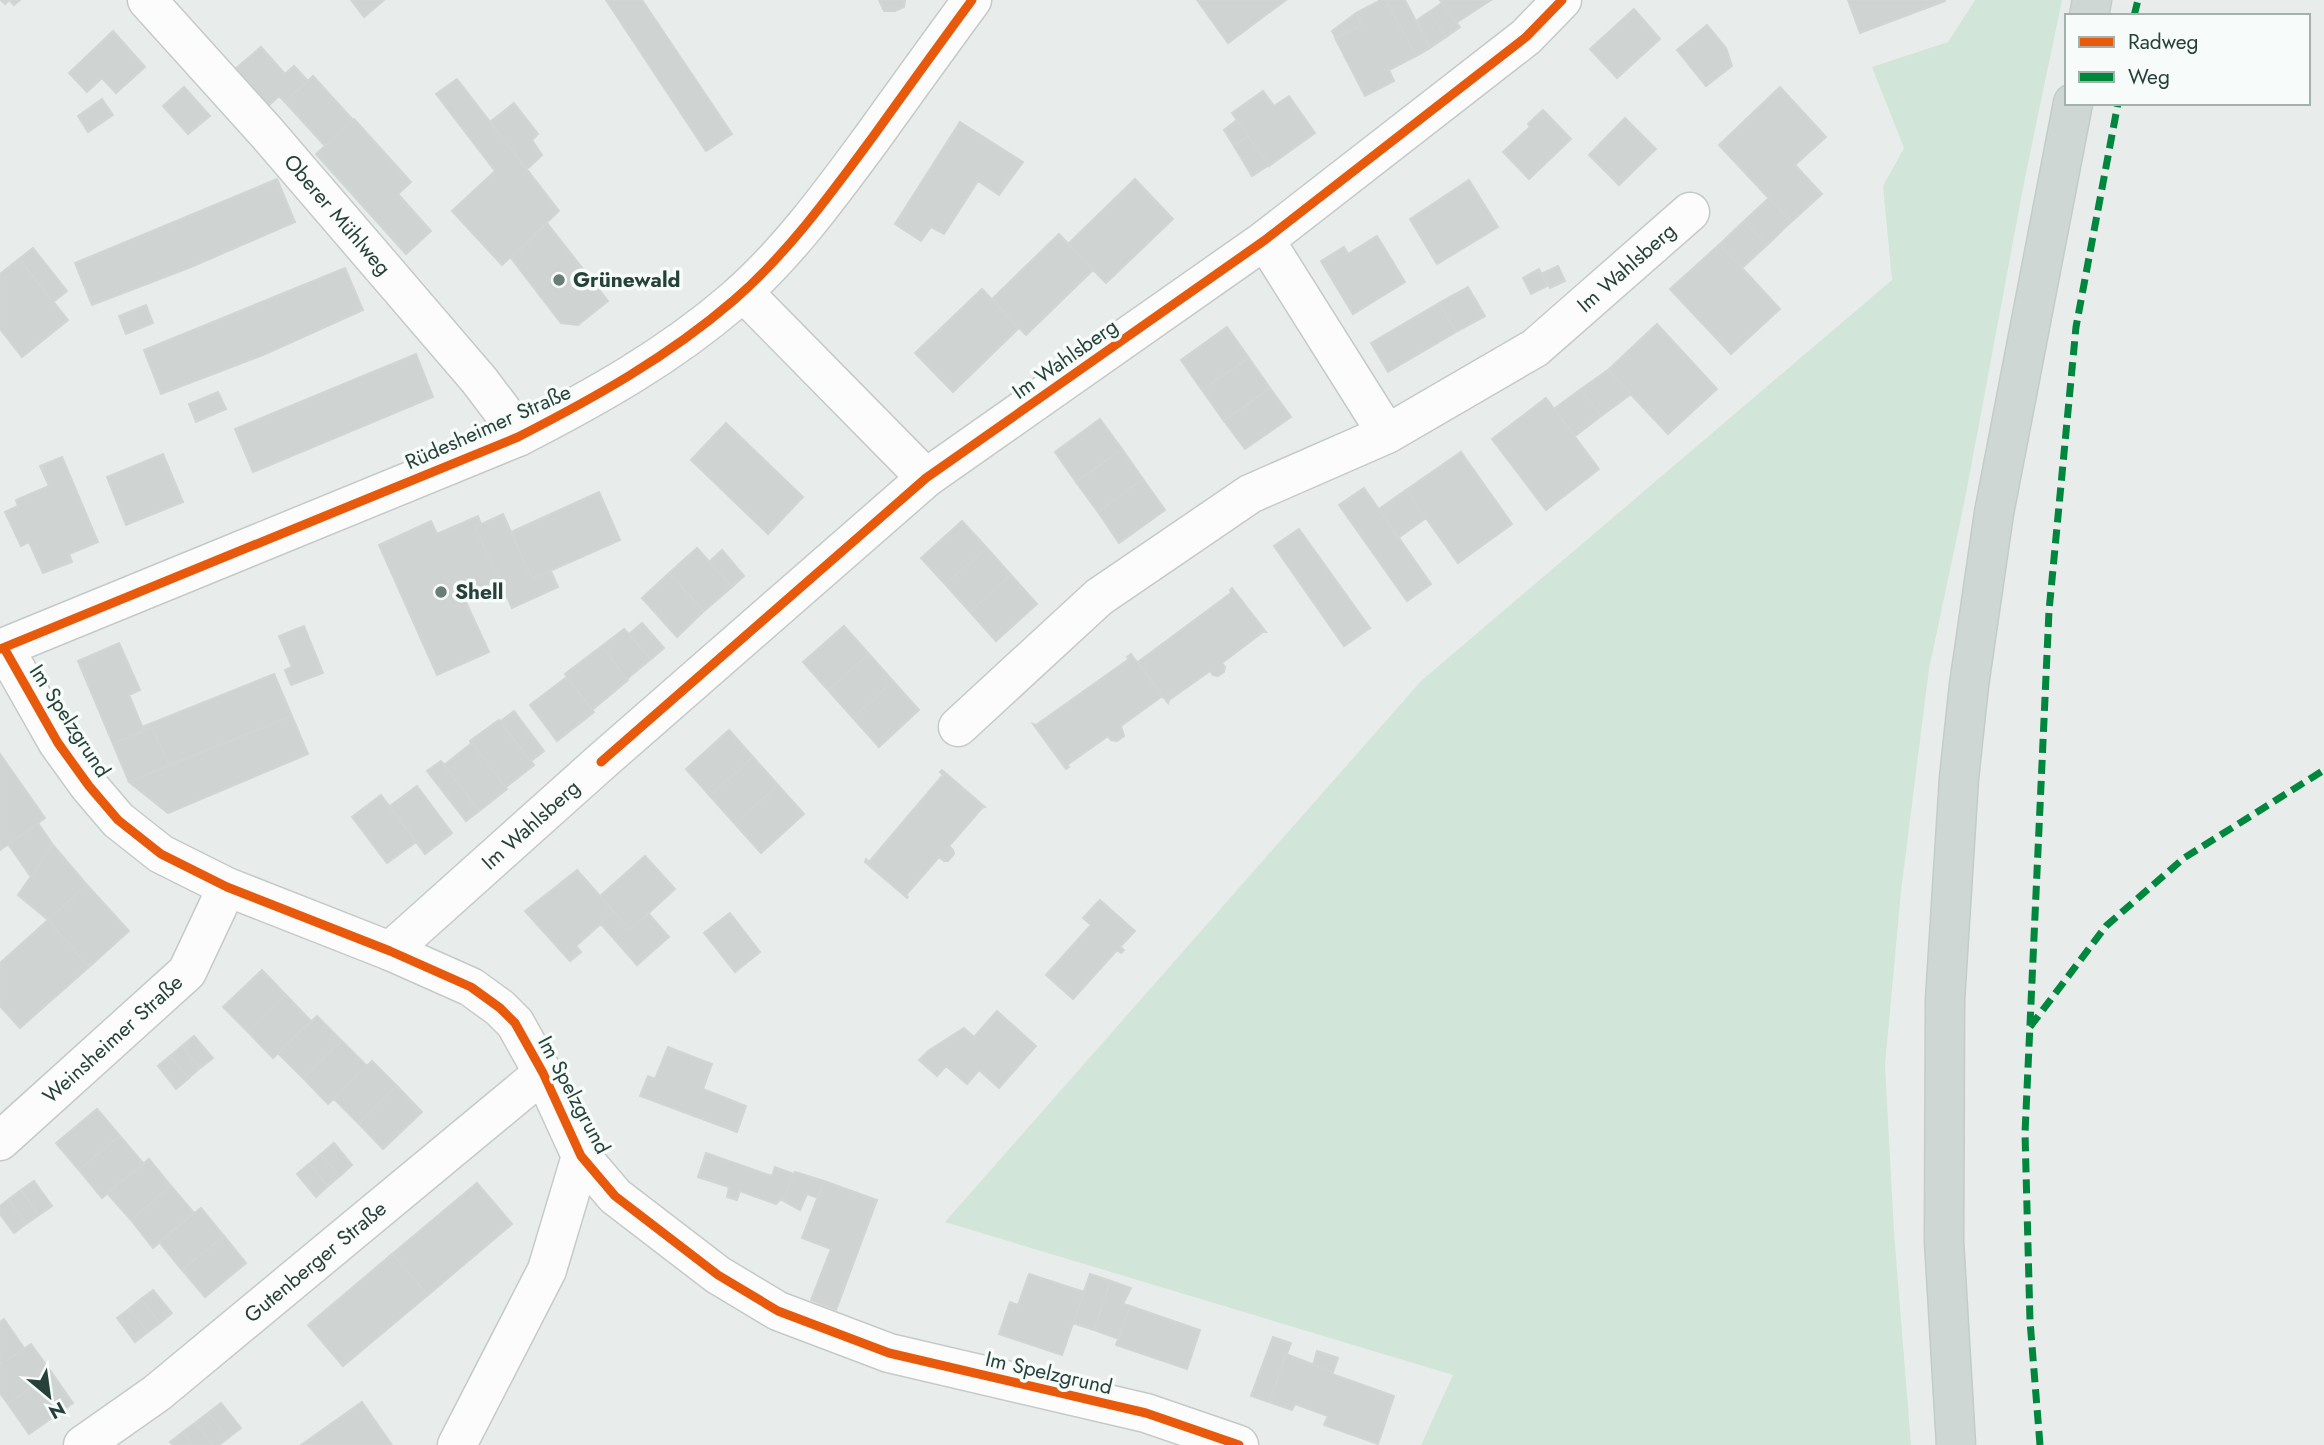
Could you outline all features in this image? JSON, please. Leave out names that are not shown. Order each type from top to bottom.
[{"type":"main road","points":[[1956,1445],[1944,1241],[1945,1000],[1959,778],[1969,685],[1994,513],[2073,105]]},
{"type":"street","name":"Oberer Mühlweg","points":[[147,0],[267,133],[471,370],[501,408],[518,438]]},
{"type":"street","name":"Rüdesheimer Straße","points":[[2,649],[518,438],[645,367],[689,336],[743,292],[783,252],[827,200],[972,0]]},
{"type":"street","name":"Im Wahlsberg","points":[[390,951],[926,478],[1265,240],[1526,37],[1562,0]]},
{"type":"street","name":"Im Wahlsberg","points":[[958,727],[1109,589],[1250,494],[1387,434],[1535,348],[1690,212]]},
{"type":"street","points":[[1265,240],[1387,434]]},
{"type":"street","points":[[743,292],[926,478]]},
{"type":"street","name":"Im Spelzgrund","points":[[2,649],[58,743],[118,820],[161,854],[227,887],[390,951],[471,987],[500,1008],[515,1023],[543,1073],[581,1156],[615,1196],[718,1275],[778,1311],[889,1353],[1146,1413],[1239,1445]]},
{"type":"street","name":"Weinsheimer Straße","points":[[0,1141],[187,972],[227,887]]},
{"type":"street","name":"Gutenberger Straße","points":[[83,1445],[157,1393],[543,1073]]},
{"type":"street","name":"Im Spelzgrund","points":[[457,1445],[547,1270],[581,1156]]},
{"type":"green space","points":[[1975,0],[2062,0],[2025,178],[1965,499],[1929,669],[1901,892],[1885,1065],[1894,1232],[1911,1445],[1421,1445],[1453,1375],[945,1222],[1421,681],[1892,280],[1883,186],[1904,148],[1872,67],[1948,42]]},
{"type":"building","points":[[351,0],[384,0],[364,17]]},
{"type":"building","points":[[606,0],[642,0],[732,134],[706,151]]},
{"type":"building","points":[[879,0],[905,0],[904,7],[895,11],[884,11]]},
{"type":"building","points":[[1197,0],[1286,0],[1228,43]]},
{"type":"building","points":[[1386,0],[1416,56],[1389,70],[1394,81],[1365,96],[1335,38],[1362,25],[1356,13]]},
{"type":"building","points":[[1386,0],[1405,0],[1430,48],[1416,56]]},
{"type":"building","points":[[1440,0],[1491,0],[1456,23]]},
{"type":"building","points":[[1848,0],[1945,0],[1945,1],[1860,33]]},
{"type":"building","points":[[1442,3],[1460,27],[1446,37],[1429,12]]},
{"type":"building","points":[[1634,9],[1660,39],[1617,78],[1590,49]]},
{"type":"building","points":[[1429,12],[1446,37],[1430,48],[1417,20]]},
{"type":"building","points":[[1356,13],[1362,25],[1336,38],[1332,31]]},
{"type":"building","points":[[1707,25],[1726,48],[1732,66],[1706,86],[1677,50]]},
{"type":"building","points":[[113,31],[145,67],[116,93],[102,78],[87,92],[69,73]]},
{"type":"building","points":[[261,47],[285,74],[294,66],[308,81],[285,102],[279,96],[268,106],[235,69]]},
{"type":"building","points":[[313,76],[353,120],[325,146],[285,102]]},
{"type":"building","points":[[457,79],[559,211],[502,265],[452,211],[495,171],[436,94]]},
{"type":"building","points":[[184,87],[210,116],[188,134],[163,106]]},
{"type":"building","points":[[1780,87],[1826,137],[1795,165],[1822,194],[1791,222],[1719,145]]},
{"type":"building","points":[[1263,91],[1274,106],[1289,96],[1315,133],[1269,166],[1232,113]]},
{"type":"building","points":[[102,99],[113,115],[88,132],[78,116]]},
{"type":"building","points":[[514,103],[538,134],[532,140],[542,155],[527,169],[490,122]]},
{"type":"building","points":[[1543,110],[1571,139],[1529,179],[1503,152],[1530,127],[1528,124]]},
{"type":"building","points":[[1625,118],[1656,149],[1619,185],[1589,155]]},
{"type":"building","points":[[354,119],[411,182],[398,194],[431,231],[406,254],[316,154]]},
{"type":"building","points":[[1237,120],[1248,136],[1234,146],[1224,130]]},
{"type":"building","points":[[960,122],[1023,162],[999,195],[978,181],[944,234],[931,227],[921,241],[895,224]]},
{"type":"building","points":[[1248,136],[1269,165],[1252,176],[1234,146]]},
{"type":"building","points":[[277,179],[295,222],[191,267],[92,305],[75,263]]},
{"type":"building","points":[[1135,179],[1173,219],[1106,283],[1068,244]]},
{"type":"building","points":[[1469,180],[1498,227],[1437,264],[1410,219]]},
{"type":"building","points":[[1769,198],[1791,222],[1767,245],[1744,221]]},
{"type":"building","points":[[1744,221],[1767,245],[1742,268],[1720,244]]},
{"type":"building","name":"Grünewald","points":[[547,223],[608,301],[578,325],[561,323],[511,258]]},
{"type":"building","points":[[1059,234],[1093,270],[1026,335],[992,299]]},
{"type":"building","points":[[1377,236],[1405,282],[1353,314],[1321,261],[1344,247],[1348,254]]},
{"type":"building","points":[[1720,244],[1780,309],[1731,354],[1670,289]]},
{"type":"building","points":[[33,248],[67,291],[53,302],[19,259]]},
{"type":"building","points":[[19,259],[68,320],[22,357],[0,329],[0,274]]},
{"type":"building","points":[[1558,266],[1565,281],[1550,288],[1543,273]]},
{"type":"building","points":[[345,268],[363,310],[263,355],[161,394],[144,350]]},
{"type":"building","points":[[1539,269],[1547,286],[1531,294],[1523,278]]},
{"type":"building","points":[[1468,287],[1485,316],[1456,332],[1439,303]]},
{"type":"building","points":[[982,289],[1019,328],[953,392],[915,353]]},
{"type":"building","points":[[1439,303],[1456,332],[1388,372],[1371,343]]},
{"type":"building","points":[[146,305],[153,323],[126,334],[119,316]]},
{"type":"building","points":[[1657,324],[1717,389],[1668,434],[1608,370]]},
{"type":"building","points":[[1227,327],[1249,358],[1202,390],[1181,360]]},
{"type":"building","points":[[416,354],[433,397],[253,472],[235,429]]},
{"type":"building","points":[[1249,358],[1270,388],[1224,421],[1202,390]]},
{"type":"building","points":[[1608,370],[1631,394],[1601,416],[1581,389]]},
{"type":"building","points":[[1270,388],[1291,417],[1245,449],[1224,421]]},
{"type":"building","points":[[1581,389],[1601,416],[1575,436],[1554,409]]},
{"type":"building","points":[[218,392],[226,409],[196,422],[189,404]]},
{"type":"building","points":[[1546,398],[1599,469],[1546,510],[1492,439]]},
{"type":"building","points":[[1100,419],[1122,449],[1076,482],[1055,452]]},
{"type":"building","points":[[726,423],[803,497],[768,534],[691,460]]},
{"type":"building","points":[[1122,449],[1143,479],[1098,512],[1076,482]]},
{"type":"building","points":[[1461,452],[1512,524],[1458,563],[1406,490]]},
{"type":"building","points":[[163,454],[183,502],[126,525],[107,477]]},
{"type":"building","points":[[62,457],[98,542],[69,554],[72,562],[43,573],[29,542],[21,546],[5,512],[18,506],[16,500],[49,486],[40,466]]},
{"type":"building","points":[[1143,479],[1165,510],[1119,543],[1098,512]]},
{"type":"building","points":[[1364,488],[1431,584],[1407,601],[1339,505]]},
{"type":"building","points":[[1406,490],[1426,518],[1398,538],[1379,509]]},
{"type":"building","points":[[599,492],[620,540],[532,579],[511,532]]},
{"type":"building","points":[[503,514],[532,579],[551,571],[558,587],[512,608],[475,527]]},
{"type":"building","name":"Shell","points":[[478,516],[481,524],[475,527],[501,584],[465,600],[489,652],[437,675],[379,545],[431,521],[437,534]]},
{"type":"building","points":[[962,521],[987,548],[945,584],[921,558]]},
{"type":"building","points":[[1299,529],[1370,628],[1344,646],[1274,546]]},
{"type":"building","points":[[697,548],[732,587],[704,611],[669,573]]},
{"type":"building","points":[[987,548],[1011,575],[970,612],[945,584]]},
{"type":"building","points":[[722,550],[744,576],[732,587],[709,562]]},
{"type":"building","points":[[669,573],[704,611],[677,637],[642,598]]},
{"type":"building","points":[[1011,575],[1037,604],[996,641],[970,612]]},
{"type":"building","points":[[1232,588],[1266,632],[1222,663],[1224,672],[1218,676],[1210,671],[1168,703],[1138,662],[1231,593]]},
{"type":"building","points":[[642,623],[664,648],[651,659],[629,634]]},
{"type":"building","points":[[304,626],[323,673],[291,685],[285,670],[292,667],[279,636]]},
{"type":"building","points":[[844,626],[869,654],[828,690],[803,662]]},
{"type":"building","points":[[624,629],[651,659],[627,679],[602,646]]},
{"type":"building","points":[[119,643],[140,690],[129,695],[144,731],[113,744],[78,661]]},
{"type":"building","points":[[602,646],[628,680],[592,710],[565,674]]},
{"type":"building","points":[[869,654],[893,681],[853,718],[828,690]]},
{"type":"building","points":[[1131,654],[1164,698],[1161,697],[1121,726],[1124,736],[1117,741],[1108,736],[1067,765],[1069,767],[1066,769],[1033,724],[1036,725],[1129,659],[1127,657]]},
{"type":"building","points":[[274,674],[292,716],[169,765],[152,727],[144,731],[142,727]]},
{"type":"building","points":[[567,677],[594,712],[557,741],[530,705]]},
{"type":"building","points":[[893,681],[919,710],[879,747],[853,718]]},
{"type":"building","points":[[514,711],[544,751],[531,761],[500,722]]},
{"type":"building","points":[[292,716],[308,754],[168,813],[129,782]]},
{"type":"building","points":[[499,720],[534,765],[506,787],[470,741]]},
{"type":"building","points":[[152,727],[169,765],[129,782],[113,744]]},
{"type":"building","points":[[729,730],[753,757],[710,796],[686,769]]},
{"type":"building","points":[[472,743],[507,789],[479,811],[444,765]]},
{"type":"building","points":[[0,754],[45,818],[0,850]]},
{"type":"building","points":[[753,757],[778,785],[735,824],[710,796]]},
{"type":"building","points":[[441,761],[479,811],[466,821],[427,771]]},
{"type":"building","points":[[942,770],[985,807],[949,846],[954,854],[948,861],[939,857],[906,895],[907,898],[865,862],[866,859],[869,862],[943,775],[940,772]]},
{"type":"building","points":[[778,785],[804,814],[761,853],[735,824]]},
{"type":"building","points":[[417,786],[452,833],[425,854],[390,806]]},
{"type":"building","points":[[381,795],[416,842],[387,863],[352,817]]},
{"type":"building","points":[[38,823],[53,845],[31,877],[8,844]]},
{"type":"building","points":[[53,845],[87,885],[48,920],[18,895]]},
{"type":"building","points":[[645,856],[675,889],[630,930],[600,896]]},
{"type":"building","points":[[577,870],[614,912],[576,946],[581,952],[570,961],[525,911]]},
{"type":"building","points":[[87,885],[129,931],[89,967],[48,920]]},
{"type":"building","points":[[1100,900],[1135,931],[1120,947],[1124,950],[1121,953],[1117,950],[1073,999],[1046,975],[1091,925],[1083,918]]},
{"type":"building","points":[[614,912],[630,930],[648,913],[669,937],[637,965],[601,924]]},
{"type":"building","points":[[730,913],[760,952],[735,972],[704,933]]},
{"type":"building","points":[[48,920],[89,967],[20,1028],[0,1006],[0,963]]},
{"type":"building","points":[[262,970],[286,995],[248,1032],[223,1007]]},
{"type":"building","points":[[286,995],[311,1021],[273,1058],[248,1032]]},
{"type":"building","points":[[997,1011],[1036,1046],[999,1088],[979,1070],[967,1084],[946,1066],[937,1076],[919,1060],[928,1051],[964,1028],[974,1037]]},
{"type":"building","points":[[317,1016],[342,1041],[303,1078],[278,1053]]},
{"type":"building","points":[[194,1036],[213,1058],[200,1068],[182,1046]]},
{"type":"building","points":[[342,1041],[367,1066],[328,1104],[303,1078]]},
{"type":"building","points":[[182,1046],[200,1068],[189,1078],[170,1056]]},
{"type":"building","points":[[668,1047],[712,1064],[703,1089],[746,1106],[737,1132],[640,1096],[648,1076],[655,1079]]},
{"type":"building","points":[[170,1056],[189,1078],[176,1089],[158,1066]]},
{"type":"building","points":[[372,1061],[397,1086],[359,1124],[334,1099]]},
{"type":"building","points":[[397,1086],[422,1112],[383,1149],[359,1124]]},
{"type":"building","points":[[97,1109],[120,1136],[79,1170],[56,1143]]},
{"type":"building","points":[[120,1136],[143,1163],[102,1198],[79,1170]]},
{"type":"building","points":[[334,1143],[352,1165],[340,1176],[321,1154]]},
{"type":"building","points":[[706,1153],[772,1176],[775,1167],[794,1174],[784,1196],[776,1204],[740,1191],[737,1200],[727,1197],[729,1187],[698,1177]]},
{"type":"building","points":[[321,1154],[340,1176],[328,1186],[309,1164]]},
{"type":"building","points":[[149,1159],[171,1186],[131,1220],[107,1193]]},
{"type":"building","points":[[309,1164],[328,1186],[316,1197],[297,1174]]},
{"type":"building","points":[[795,1172],[824,1181],[818,1198],[807,1194],[800,1210],[782,1200]]},
{"type":"building","points":[[34,1181],[52,1206],[39,1215],[21,1190]]},
{"type":"building","points":[[824,1181],[877,1200],[836,1310],[811,1300],[831,1249],[802,1238]]},
{"type":"building","points":[[477,1183],[512,1224],[428,1295],[392,1254]]},
{"type":"building","points":[[171,1186],[194,1213],[153,1248],[131,1220]]},
{"type":"building","points":[[21,1190],[39,1215],[26,1224],[9,1199]]},
{"type":"building","points":[[9,1199],[26,1224],[14,1233],[0,1214],[0,1206]]},
{"type":"building","points":[[201,1208],[224,1236],[182,1270],[159,1242]]},
{"type":"building","points":[[224,1236],[246,1263],[205,1297],[182,1270]]},
{"type":"building","points":[[392,1254],[428,1295],[343,1366],[308,1325]]},
{"type":"building","points":[[1029,1274],[1084,1292],[1062,1355],[999,1334],[1010,1302],[1018,1305]]},
{"type":"building","points":[[1090,1274],[1111,1281],[1094,1330],[1073,1323]]},
{"type":"building","points":[[1111,1281],[1131,1288],[1123,1304],[1130,1306],[1119,1339],[1094,1330]]},
{"type":"building","points":[[153,1290],[172,1313],[160,1323],[141,1299]]},
{"type":"building","points":[[141,1299],[160,1323],[148,1332],[129,1309]]},
{"type":"building","points":[[1130,1306],[1200,1330],[1187,1369],[1116,1345]]},
{"type":"building","points":[[129,1309],[148,1332],[135,1342],[117,1318]]},
{"type":"building","points":[[4,1319],[24,1348],[0,1365],[0,1322]]},
{"type":"building","points":[[1273,1337],[1291,1343],[1269,1402],[1251,1396]]},
{"type":"building","points":[[31,1344],[52,1373],[8,1404],[0,1393],[0,1365]]},
{"type":"building","points":[[1317,1351],[1338,1358],[1333,1372],[1313,1365]]},
{"type":"building","points":[[1286,1354],[1394,1396],[1378,1444],[1324,1425],[1328,1416],[1295,1404],[1292,1410],[1269,1402]]},
{"type":"building","points":[[52,1373],[73,1403],[29,1434],[8,1404]]},
{"type":"building","points":[[362,1402],[392,1445],[301,1445]]},
{"type":"building","points":[[221,1403],[241,1428],[228,1438],[208,1413]]},
{"type":"building","points":[[208,1413],[228,1438],[219,1445],[213,1445],[195,1423]]},
{"type":"building","points":[[195,1423],[213,1445],[193,1445],[183,1432]]},
{"type":"building","points":[[183,1432],[193,1445],[173,1445],[170,1442]]},
{"type":"marked path","points":[[2134,14],[2138,0]]},
{"type":"marked path","points":[[2040,1445],[2030,1321],[2025,1133],[2049,611],[2076,327],[2118,105]]},
{"type":"marked path","points":[[2030,1027],[2106,926],[2184,858],[2324,770]]},
{"type":"cycle path","points":[[0,649],[518,437],[602,392],[657,358],[734,300],[790,244],[840,181],[972,0]]},
{"type":"cycle path","points":[[601,762],[926,478],[1265,240],[1526,37],[1562,0]]},
{"type":"cycle path","points":[[4,648],[58,743],[89,786],[118,820],[161,854],[227,887],[390,951],[471,987],[500,1008],[515,1023],[543,1073],[581,1156],[615,1196],[718,1275],[778,1311],[889,1353],[1146,1413],[1239,1445]]},
{"type":"place","name":"Grünewald","points":[[559,280]]},
{"type":"place","name":"Shell","points":[[441,592]]}]
